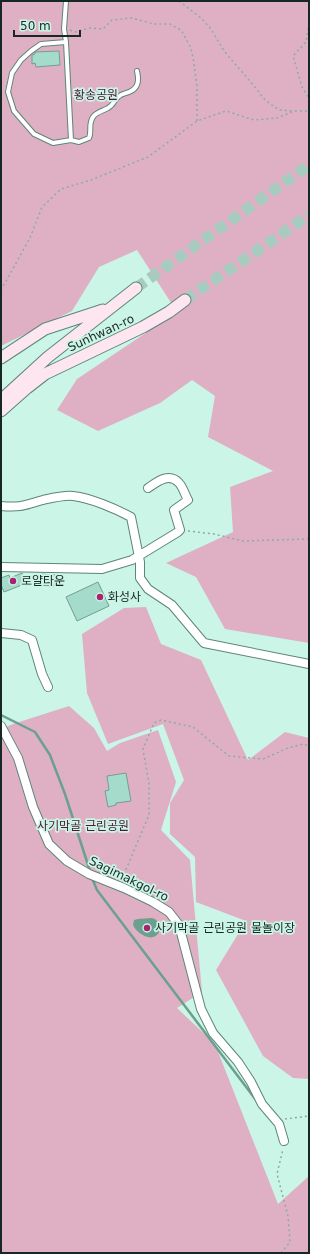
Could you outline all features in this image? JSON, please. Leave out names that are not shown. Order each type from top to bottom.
[{"type":"main road","name":"Sunhwan-ro","points":[[24,384],[53,353],[136,288]]},
{"type":"main road","name":"Sunhwan-ro","points":[[24,384],[156,321],[185,300]]},
{"type":"main road","points":[[1,358],[45,329],[111,308]]},
{"type":"main road","points":[[1,400],[24,384]]},
{"type":"main road","points":[[1,411],[24,384]]},
{"type":"street","points":[[1,567],[102,569],[139,559],[180,530],[174,510],[188,500],[179,483],[173,479],[166,478],[148,488]]},
{"type":"street","points":[[1,506],[14,508],[26,506],[43,500],[73,496],[117,510],[131,517],[139,559],[140,578],[148,589],[172,605],[204,643],[309,664]]},
{"type":"street","points":[[1,633],[21,635],[32,640],[42,674],[48,687]]},
{"type":"street","name":"Sagimakgol-ro","points":[[1,726],[18,758],[33,807],[49,844],[67,861],[89,874],[153,902],[169,912],[179,925],[202,1009],[213,1033],[238,1062],[251,1082],[262,1104],[280,1124],[284,1141]]},
{"type":"lane","points":[[66,1],[64,29],[71,140]]},
{"type":"lane","points":[[66,42],[41,44],[20,60],[12,73],[8,92],[14,111],[34,134],[53,143],[71,140],[79,142],[89,138],[91,134],[90,122],[92,118],[96,114],[113,105],[118,97],[123,93],[128,93],[136,88],[139,79],[137,71]]},
{"type":"path","points":[[179,1],[201,18],[211,29],[224,51],[265,100],[279,110],[309,111]]},
{"type":"path","points":[[64,29],[75,32],[90,28],[103,29],[112,20],[131,18],[154,24],[170,24],[181,30],[190,46],[193,57],[197,86],[197,121]]},
{"type":"path","points":[[309,23],[306,42],[293,56],[302,87],[309,98]]},
{"type":"path","points":[[1,290],[30,238],[42,207],[61,189],[91,180],[148,157],[197,121],[226,111],[254,120],[277,118],[294,111]]},
{"type":"path","points":[[180,530],[214,534],[243,541],[309,539]]},
{"type":"path","points":[[119,886],[149,815],[148,784],[143,749],[154,723],[162,720],[193,727],[229,756],[263,759],[288,748],[303,744],[309,746]]},
{"type":"path","points":[[276,1120],[309,1116]]},
{"type":"path","points":[[281,1253],[290,1242],[288,1216],[277,1174],[284,1141]]},
{"type":"green space","name":"황송공원","points":[[1,1],[309,1],[309,643],[225,629],[196,577],[166,563],[233,532],[230,487],[273,471],[208,437],[215,396],[192,380],[160,403],[98,431],[57,410],[77,379],[177,312],[137,250],[99,267],[72,311],[1,346]]},
{"type":"green space","points":[[146,607],[161,644],[201,660],[248,760],[285,732],[309,738],[309,1079],[293,1078],[263,1056],[216,970],[246,921],[196,902],[195,857],[170,834],[170,803],[184,780],[163,724],[108,744],[87,693],[82,634],[124,608]]},
{"type":"green space","name":"사기막골 근린공원","points":[[69,706],[94,728],[107,751],[120,743],[158,730],[176,782],[161,830],[190,860],[202,992],[177,1008],[215,1044],[278,1204],[309,1176],[309,1253],[1,1253],[1,729]]},
{"type":"shaded area","name":"사기막골 근린공원 물놀이장","points":[[154,918],[158,922],[160,930],[154,937],[147,937],[140,933],[133,925],[134,920]]},
{"type":"building","points":[[59,51],[60,65],[36,67],[35,63],[32,64],[32,55],[35,54],[35,52]]},
{"type":"building","name":"로얄타운","points":[[22,573],[27,583],[4,592],[1,585],[1,578],[9,575],[10,578]]},
{"type":"building","points":[[41,574],[55,575],[54,586],[40,585]]},
{"type":"building","points":[[98,582],[109,606],[77,621],[66,597]]},
{"type":"building","points":[[126,773],[131,801],[116,803],[116,805],[108,807],[105,791],[109,790],[107,776]]},
{"type":"waterway","points":[[1,715],[35,732],[50,755],[65,794],[90,871]]},
{"type":"waterway","points":[[92,878],[97,890],[256,1100]]},
{"type":"tunnel","points":[[136,288],[309,165]]},
{"type":"tunnel","points":[[185,300],[309,215]]},
{"type":"place","name":"로얄타운","points":[[13,581]]},
{"type":"place","name":"화성사","points":[[100,597]]},
{"type":"place","name":"사기막골 근린공원 물놀이장","points":[[147,928]]}]
